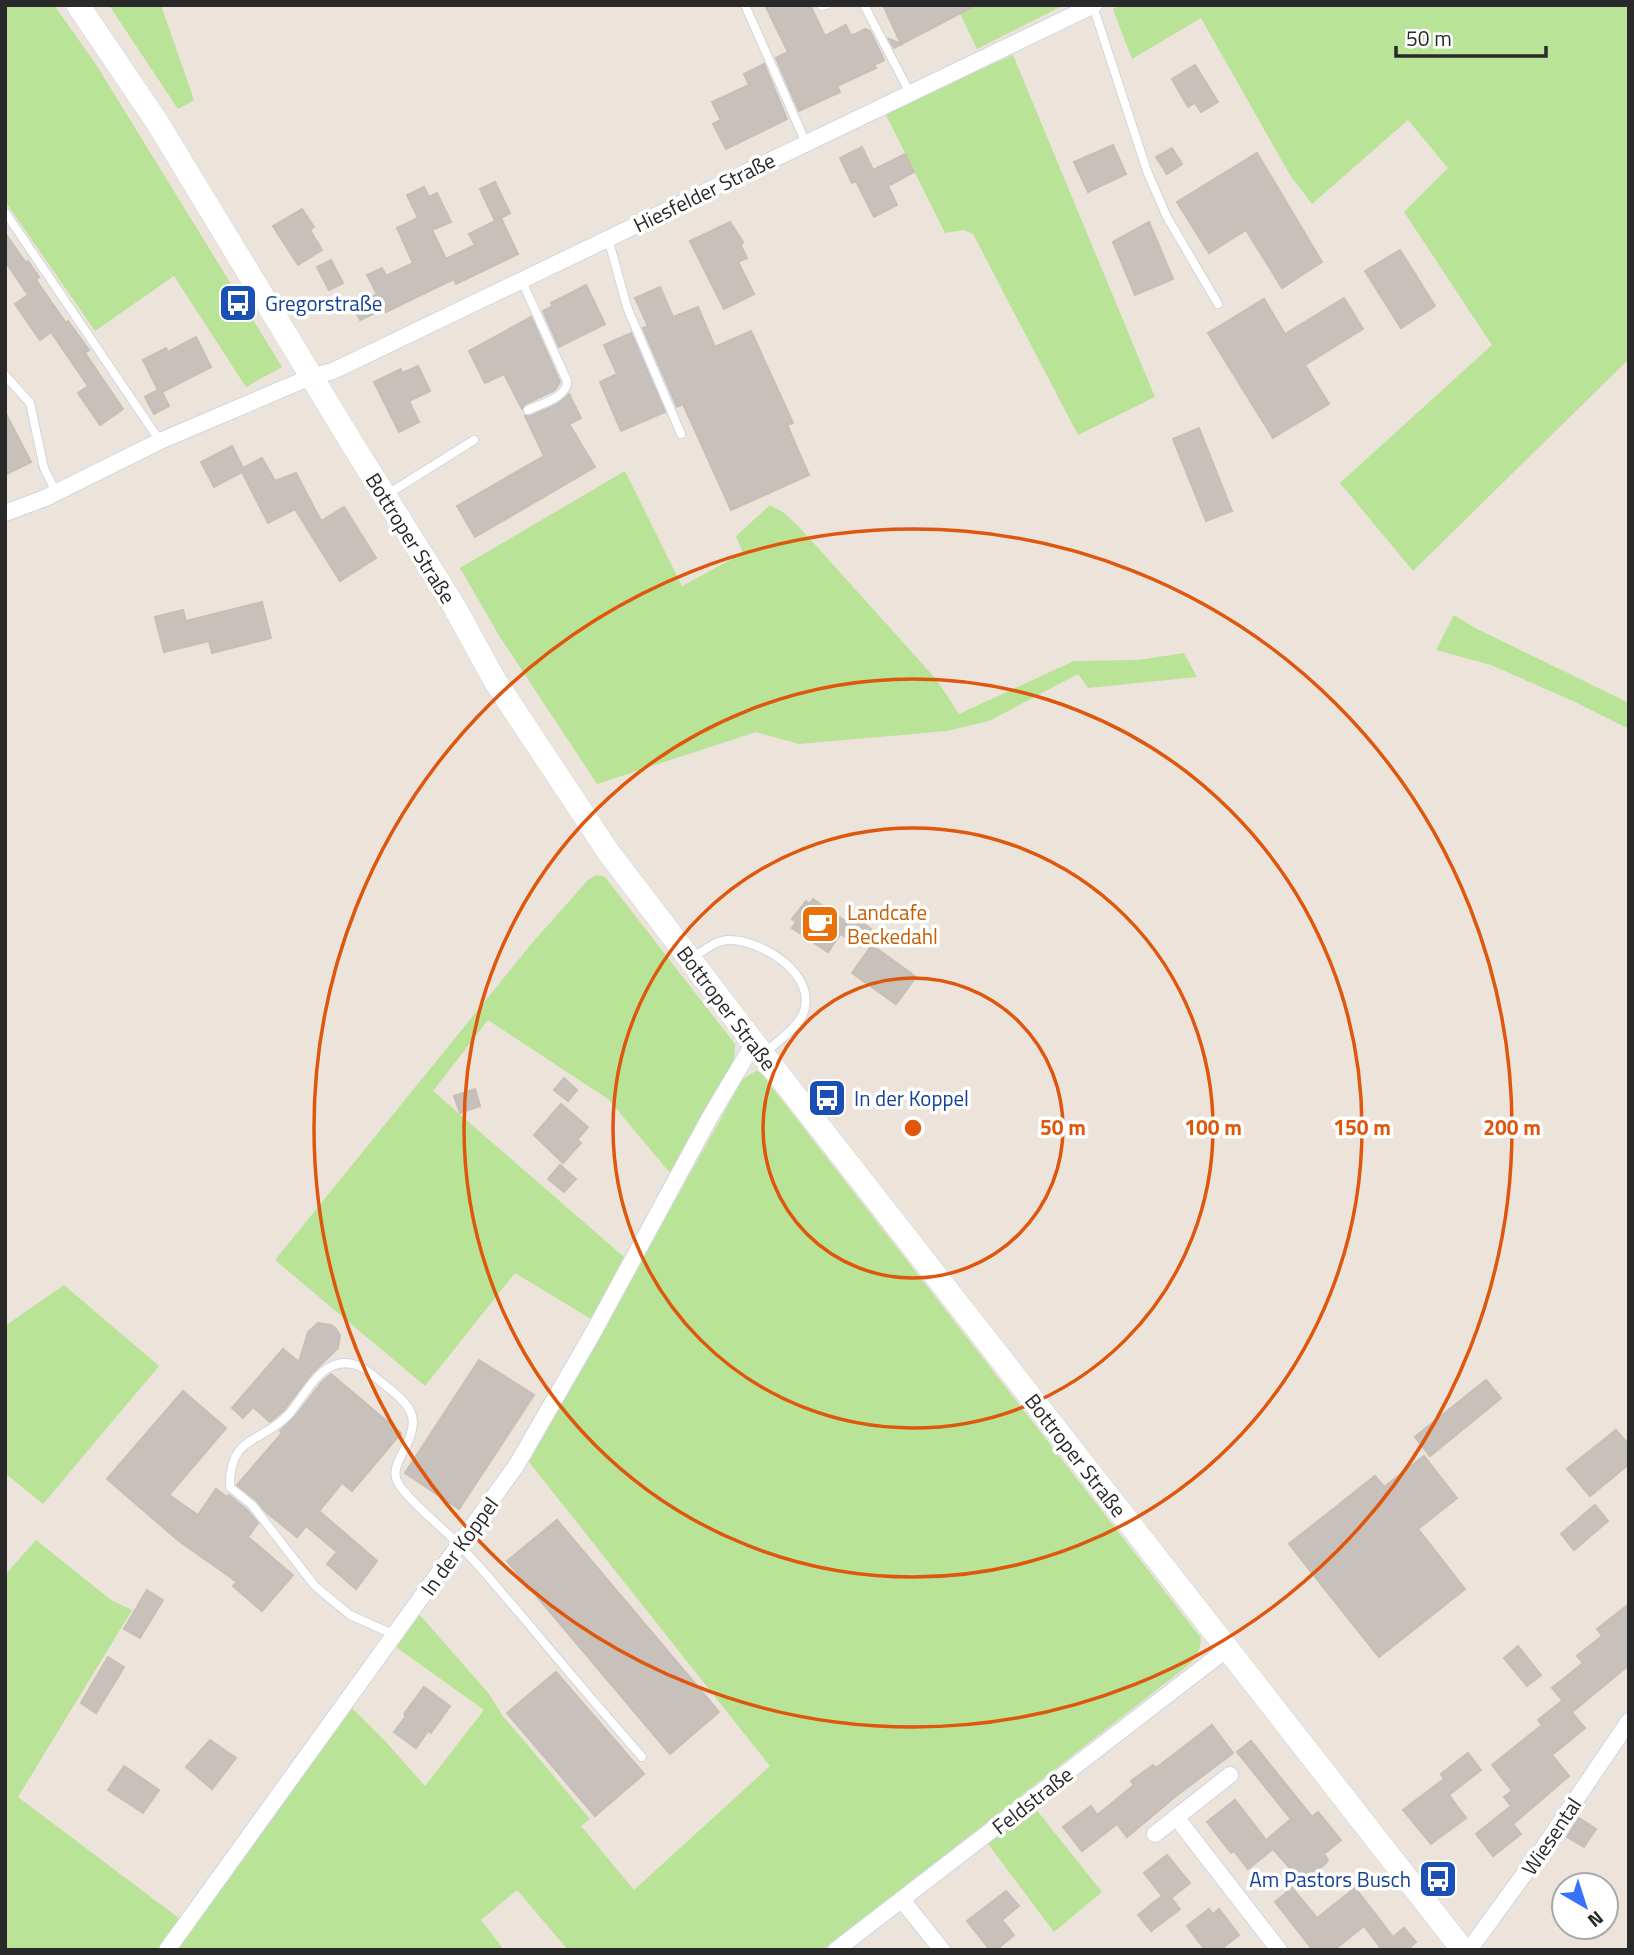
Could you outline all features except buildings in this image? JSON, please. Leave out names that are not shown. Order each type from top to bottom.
[{"type":"main road","name":"Bottroper Straße","points":[[78,5],[157,122],[454,606],[510,704],[609,853],[758,1049],[1463,1950]]},
{"type":"street","name":"Hiesfelder Straße","points":[[313,376],[333,371],[1094,6]]},
{"type":"street","points":[[5,513],[56,492],[160,441],[313,376]]},
{"type":"street","name":"In der Koppel","points":[[167,1950],[516,1466],[594,1331],[710,1117],[758,1049]]},
{"type":"street","name":"Feldstraße","points":[[836,1950],[1227,1649]]},
{"type":"street","name":"Wiesental","points":[[1469,1950],[1541,1852],[1629,1721]]},
{"type":"street","points":[[1155,1834],[1230,1775]]},
{"type":"street","points":[[1176,1817],[1279,1950]]},
{"type":"street","points":[[902,1900],[942,1950]]},
{"type":"lane","points":[[745,5],[806,143]]},
{"type":"lane","points":[[864,5],[910,93]]},
{"type":"lane","points":[[1094,6],[1147,171],[1167,217],[1218,303]]},
{"type":"lane","points":[[5,212],[160,441]]},
{"type":"lane","points":[[608,238],[627,307],[681,434]]},
{"type":"lane","points":[[521,279],[568,381],[564,393],[528,410]]},
{"type":"lane","points":[[5,375],[30,402],[44,468],[56,492]]},
{"type":"lane","points":[[385,496],[474,440]]},
{"type":"lane","points":[[690,960],[718,942],[727,940],[749,942],[774,954],[789,966],[801,982],[806,999],[803,1014],[795,1025],[758,1049]]},
{"type":"lane","points":[[395,1635],[350,1615],[314,1586],[252,1505],[230,1486],[233,1460],[245,1443],[278,1425],[326,1369],[341,1362],[359,1365],[402,1398],[411,1413],[414,1424],[409,1442],[396,1466],[396,1478],[405,1492],[460,1545],[642,1757]]},
{"type":"green space","points":[[5,5],[54,5],[97,66],[282,367],[246,387],[174,276],[95,331],[5,201]]},
{"type":"green space","points":[[109,5],[161,5],[194,100],[178,109]]},
{"type":"green space","points":[[956,5],[1064,5],[977,49]]},
{"type":"green space","points":[[1120,5],[1629,5],[1629,359],[1413,571],[1340,483],[1492,345],[1404,212],[1448,168],[1408,120],[1312,204],[1290,175],[1201,18],[1132,59],[1113,9]]},
{"type":"green space","points":[[1013,55],[1155,397],[1078,435],[973,234],[964,230],[945,233],[884,111]]},
{"type":"green space","points":[[625,471],[682,586],[743,553],[736,536],[770,505],[784,513],[936,679],[959,714],[1074,661],[1138,660],[1184,653],[1197,677],[1088,688],[1078,674],[989,721],[947,731],[799,744],[756,732],[597,784],[500,637],[460,568]]},
{"type":"green space","points":[[1454,615],[1475,628],[1629,703],[1629,729],[1491,665],[1436,650]]},
{"type":"green space","points":[[596,875],[605,877],[735,1044],[734,1061],[670,1173],[608,1099],[488,1020],[433,1091],[624,1257],[591,1319],[515,1273],[425,1386],[275,1260],[533,942],[588,880]]},
{"type":"green space","points":[[756,1071],[760,1072],[1201,1638],[1193,1660],[823,1950],[568,1950],[517,1890],[481,1920],[504,1950],[176,1950],[352,1708],[425,1786],[484,1710],[396,1647],[419,1614],[489,1694],[502,1715],[590,1819],[581,1826],[634,1890],[770,1766],[529,1462],[743,1079]]},
{"type":"green space","points":[[64,1285],[159,1366],[43,1504],[5,1473],[5,1326]]},
{"type":"green space","points":[[36,1540],[111,1600],[132,1610],[18,1797],[180,1919],[158,1950],[5,1950],[5,1575]]},
{"type":"green space","points":[[1035,1808],[1102,1892],[1054,1932],[988,1844]]},
{"type":"place","name":"Gregorstraße","points":[[238,303]]},
{"type":"place","name":"Landcafe Beckedahl","points":[[820,924]]},
{"type":"place","name":"In der Koppel","points":[[827,1098]]},
{"type":"place","name":"Am Pastors Busch","points":[[1438,1879]]}]
